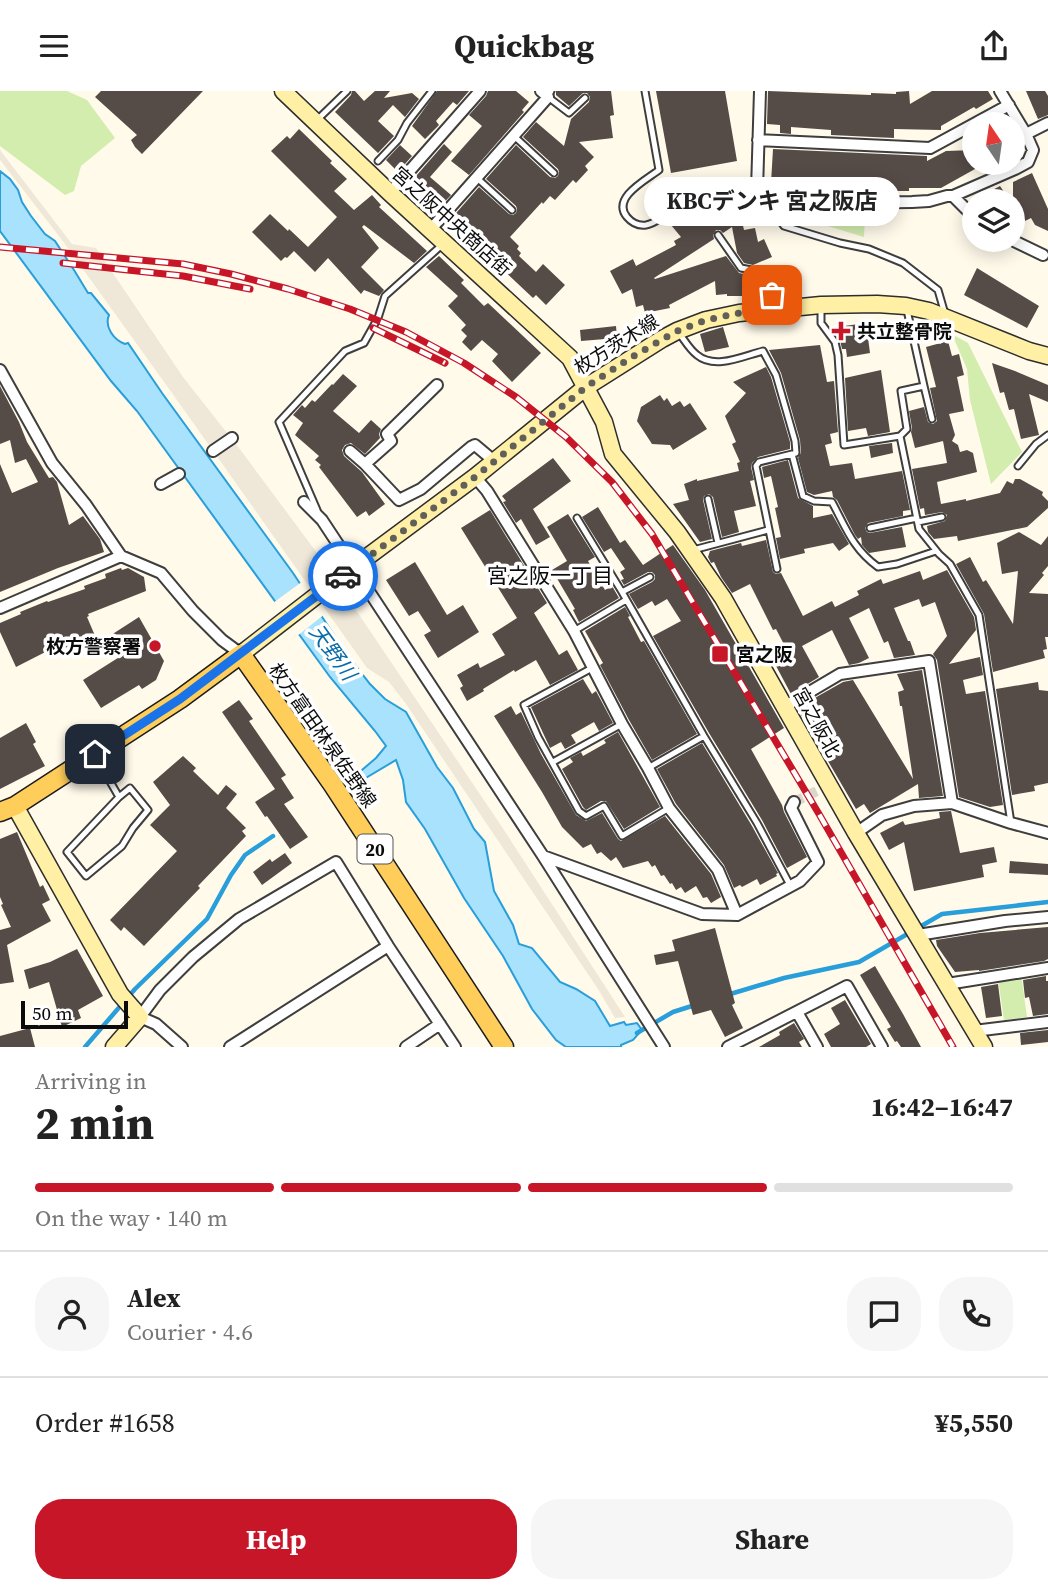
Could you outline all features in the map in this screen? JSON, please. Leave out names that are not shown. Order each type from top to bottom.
[{"type":"main road","points":[[5,806],[95,754],[180,699],[241,654]]},
{"type":"main road","name":"枚方富田林泉佐野線","points":[[241,654],[333,785],[504,1047]]},
{"type":"street","name":"宮之阪中央商店街","points":[[283,91],[570,358],[586,387]]},
{"type":"street","points":[[390,193],[480,91]]},
{"type":"street","points":[[760,91],[757,187],[836,203],[921,202],[953,196],[1001,175]]},
{"type":"street","points":[[1000,91],[1013,112]]},
{"type":"street","points":[[431,229],[514,136],[547,93]]},
{"type":"street","points":[[758,140],[930,148],[1009,105]]},
{"type":"street","points":[[1026,163],[1033,149],[1026,134],[1048,123]]},
{"type":"street","points":[[953,196],[962,205]]},
{"type":"street","points":[[1025,246],[1044,255]]},
{"type":"street","name":"枚方茨木線","points":[[241,654],[475,477],[586,387],[662,338],[706,320],[739,313],[821,305],[906,306],[946,317],[1028,351],[1048,356]]},
{"type":"street","points":[[0,370],[52,463],[86,505],[121,556],[161,573],[193,611],[222,640],[241,654]]},
{"type":"street","points":[[365,464],[391,441],[387,434],[437,385]]},
{"type":"street","name":"宮之阪北","points":[[586,387],[604,422],[614,454],[691,551],[723,598],[784,707],[823,788],[856,833],[984,1047]]},
{"type":"street","points":[[212,451],[232,438]]},
{"type":"street","points":[[350,451],[398,500],[421,489],[475,445],[494,461]]},
{"type":"street","points":[[161,484],[179,474]]},
{"type":"street","points":[[475,477],[487,491],[574,631],[669,809],[718,870],[737,915]]},
{"type":"street","points":[[304,502],[322,520],[350,570],[543,856],[664,1047]]},
{"type":"street","points":[[0,608],[121,556]]},
{"type":"street","points":[[784,707],[840,674],[929,661],[952,803]]},
{"type":"street","points":[[543,856],[702,914],[737,915],[800,880],[818,862],[791,808],[794,802]]},
{"type":"street","points":[[856,833],[882,815],[914,806],[952,803],[1048,833]]},
{"type":"street","points":[[5,806],[120,994],[136,1012],[156,1024],[182,1047]]},
{"type":"street","points":[[114,1047],[136,1012],[193,957],[239,919],[336,862],[456,1047]]},
{"type":"street","points":[[915,930],[1048,917]]},
{"type":"street","points":[[230,1047],[388,946]]},
{"type":"street","points":[[947,984],[1048,968]]},
{"type":"street","points":[[728,1047],[750,1042],[797,1012],[847,986],[882,1047]]},
{"type":"street","points":[[797,1012],[817,1047]]},
{"type":"street","points":[[975,1031],[1048,1022]]},
{"type":"street","points":[[406,1047],[440,1024]]},
{"type":"lane","points":[[316,121],[348,91]]},
{"type":"lane","points":[[418,91],[425,99]]},
{"type":"lane","points":[[378,161],[398,140],[407,123],[432,91]]},
{"type":"lane","points":[[645,91],[659,170],[627,195],[622,204],[630,220],[638,225],[649,225],[700,188],[719,185],[757,187],[784,226],[869,249],[903,263],[938,291],[946,317]]},
{"type":"lane","points":[[547,93],[569,113],[585,99]]},
{"type":"lane","points":[[514,136],[554,173]]},
{"type":"lane","points":[[477,178],[512,209]]},
{"type":"lane","points":[[718,235],[741,268],[768,273],[773,279],[771,310]]},
{"type":"lane","points":[[322,520],[279,422],[345,351],[364,344],[378,319],[385,296],[445,242]]},
{"type":"lane","points":[[821,305],[821,323],[835,342],[838,355],[845,445],[900,436],[907,429],[901,391],[924,386]]},
{"type":"lane","points":[[906,306],[932,419]]},
{"type":"lane","points":[[677,331],[695,354],[713,363],[762,351],[776,375],[796,453],[759,462],[756,466],[777,569]]},
{"type":"lane","points":[[1018,466],[1048,435]]},
{"type":"lane","points":[[900,436],[919,529],[950,564],[979,615],[1011,823]]},
{"type":"lane","points":[[792,454],[803,496],[814,501],[832,502],[850,539],[866,558],[878,567],[897,564],[936,551]]},
{"type":"lane","points":[[708,499],[718,543]]},
{"type":"lane","points":[[870,528],[942,517]]},
{"type":"lane","points":[[577,519],[757,823],[790,885]]},
{"type":"lane","points":[[691,551],[768,530]]},
{"type":"lane","points":[[622,592],[650,577]]},
{"type":"lane","points":[[574,631],[626,600]]},
{"type":"lane","points":[[592,668],[524,705],[538,737],[579,811],[586,815],[604,806],[622,836],[669,809]]},
{"type":"lane","points":[[553,762],[622,724]]},
{"type":"lane","points":[[648,768],[704,736]]},
{"type":"lane","points":[[95,754],[119,797]]},
{"type":"lane","points":[[130,788],[148,810],[122,846],[86,876],[67,852],[119,797],[130,788]]},
{"type":"green space","points":[[0,91],[67,91],[87,100],[115,138],[81,166],[74,191],[65,195],[0,146]]},
{"type":"green space","points":[[765,197],[865,216],[864,237],[778,211]]},
{"type":"green space","points":[[952,334],[968,343],[1022,452],[991,484],[970,400],[967,369]]},
{"type":"green space","points":[[1021,974],[1027,1017],[1004,1020],[998,979]]},
{"type":"shaded area","points":[[0,150],[72,244],[96,248],[183,377],[323,561],[504,830],[625,1017],[615,1018],[406,704],[389,682],[367,668],[62,240],[0,160]]},
{"type":"water","name":"天野川","points":[[0,171],[18,190],[22,202],[45,234],[55,241],[88,293],[91,293],[109,315],[111,333],[121,342],[128,343],[293,573],[346,653],[385,699],[406,712],[437,767],[453,788],[474,829],[485,842],[494,891],[513,925],[519,944],[532,948],[560,982],[595,1001],[610,1026],[624,1022],[626,1025],[637,1023],[642,1030],[633,1040],[621,1047],[566,1047],[556,1040],[532,1009],[503,956],[406,802],[403,780],[396,760],[359,782],[355,776],[386,746],[330,677],[137,411],[111,381],[0,231]]},
{"type":"pier","points":[[303,581],[325,614],[297,636],[273,603]]},
{"type":"building","points":[[101,91],[203,91],[142,154],[131,140],[137,135],[95,97]]},
{"type":"building","points":[[352,91],[364,101],[375,91],[390,91],[384,98],[412,93],[419,99],[405,117],[393,105],[378,121],[394,136],[378,153],[335,112]]},
{"type":"building","points":[[437,91],[469,91],[457,105],[453,102],[436,121],[439,125],[425,139],[412,126]]},
{"type":"building","points":[[488,91],[516,91],[529,102],[522,110],[524,112],[469,175],[451,161],[482,126],[469,115]]},
{"type":"building","points":[[556,91],[611,91],[613,138],[579,142],[594,157],[585,166],[588,170],[576,183],[573,180],[555,200],[550,196],[543,204],[542,202],[510,237],[519,246],[519,256],[536,272],[543,264],[565,285],[546,305],[536,295],[533,298],[450,220],[479,187],[509,214],[516,213],[516,206],[486,179],[516,145],[550,177],[558,176],[558,169],[523,137],[536,122],[564,146],[571,119],[589,102],[590,97],[583,93],[569,106],[556,95]]},
{"type":"building","points":[[656,91],[725,91],[737,161],[671,173]]},
{"type":"building","points":[[768,91],[871,95],[909,91],[910,104],[932,91],[988,91],[993,99],[976,109],[974,107],[962,112],[941,126],[941,130],[894,129],[894,138],[831,135],[831,130],[791,127],[791,134],[780,133],[780,125],[767,124]]},
{"type":"building","points":[[1026,91],[1045,91],[1048,96],[1048,115],[1038,119]]},
{"type":"building","points":[[299,129],[347,179],[334,191],[354,210],[372,195],[381,205],[379,207],[427,251],[414,263],[364,225],[362,227],[379,248],[361,267],[384,290],[379,296],[364,290],[361,294],[328,258],[315,272],[294,251],[281,261],[252,232],[270,214],[308,247],[337,217],[271,151],[287,136],[290,139]]},
{"type":"building","points":[[444,144],[452,152],[430,177],[451,195],[439,208],[410,183]]},
{"type":"building","points":[[400,145],[412,156],[398,172],[386,160]]},
{"type":"building","points":[[773,149],[927,156],[927,161],[946,151],[962,150],[962,175],[964,175],[941,188],[909,188],[909,191],[896,191],[771,183]]},
{"type":"building","points":[[1032,173],[1048,209],[1048,231],[1035,225],[1031,218],[1025,221],[1025,189],[1013,189],[1013,182]]},
{"type":"building","points":[[709,200],[723,220],[751,212],[752,214],[742,221],[744,230],[755,228],[758,242],[764,239],[772,257],[753,265],[744,263],[737,253],[732,227],[723,233],[716,230],[714,239],[654,278],[726,256],[739,273],[760,277],[766,281],[757,293],[749,293],[749,296],[727,296],[716,295],[715,281],[669,305],[670,308],[645,313],[643,305],[636,307],[632,289],[622,294],[610,271],[633,259],[636,266],[676,245],[674,241],[681,237],[671,225],[696,206],[697,208]]},
{"type":"building","points":[[439,256],[464,280],[461,283],[484,306],[488,303],[541,353],[512,382],[492,361],[498,354],[482,340],[471,351],[462,342],[467,336],[461,330],[466,325],[448,306],[458,296],[426,267]]},
{"type":"building","points":[[977,268],[1039,306],[1027,328],[964,295]]},
{"type":"building","points":[[866,323],[870,353],[847,357],[846,349],[842,349],[837,327]]},
{"type":"building","points":[[616,326],[617,338],[581,341],[580,330]]},
{"type":"building","points":[[723,327],[729,347],[705,352],[700,334]]},
{"type":"building","points":[[948,341],[952,356],[959,354],[964,375],[957,377],[964,411],[949,414],[955,435],[952,441],[958,445],[960,452],[967,450],[973,453],[977,472],[937,482],[941,504],[1000,493],[1007,481],[1013,484],[1015,479],[1020,479],[1043,492],[1042,495],[1048,501],[1048,508],[1027,527],[958,541],[957,536],[934,539],[928,532],[927,526],[945,521],[947,515],[942,512],[925,515],[924,508],[920,509],[912,469],[947,463],[943,441],[915,448],[909,411],[924,407],[928,422],[933,424],[937,421],[930,388],[936,387],[926,347]]},
{"type":"building","points":[[820,345],[827,382],[834,381],[838,432],[830,434],[832,443],[825,445],[830,466],[852,463],[855,479],[902,471],[910,510],[903,511],[903,516],[868,523],[865,528],[870,533],[902,527],[906,547],[869,553],[862,545],[861,537],[858,539],[855,535],[832,491],[814,495],[807,492],[798,458],[801,453],[800,440],[781,373],[769,350]]},
{"type":"building","points":[[992,363],[1048,385],[1048,402],[1029,394],[1039,435],[1021,439],[1014,409],[1009,410],[1004,392],[1000,393]]},
{"type":"building","points":[[766,367],[790,449],[758,457],[752,463],[754,480],[750,481],[756,506],[734,511],[739,532],[722,537],[713,497],[709,494],[704,496],[712,539],[700,542],[673,504],[689,500],[684,484],[739,471],[737,463],[740,462],[732,444],[736,442],[725,416],[746,393],[733,382]]},
{"type":"building","points":[[881,370],[890,432],[868,436],[866,428],[848,431],[845,378]]},
{"type":"building","points":[[343,374],[357,386],[333,411],[359,433],[371,420],[381,429],[380,438],[365,454],[351,443],[345,445],[342,450],[344,456],[362,472],[385,504],[369,516],[366,511],[357,517],[319,467],[321,465],[315,460],[319,456],[295,435],[303,423],[293,415],[302,405],[305,408],[312,400],[315,402]]},
{"type":"building","points":[[0,386],[27,442],[49,478],[53,477],[57,482],[69,525],[83,516],[100,539],[104,552],[0,592],[0,464],[12,493],[38,482],[26,459],[15,463],[10,440],[0,444]]},
{"type":"building","points":[[660,395],[664,401],[667,398],[672,406],[680,401],[684,407],[690,403],[707,429],[673,450],[670,445],[652,444],[637,421],[641,407]]},
{"type":"building","points":[[892,443],[893,453],[871,458],[869,446]]},
{"type":"building","points":[[553,458],[571,481],[533,509],[550,537],[536,545],[521,519],[516,523],[502,496]]},
{"type":"building","points":[[788,460],[798,498],[813,506],[813,518],[832,514],[849,544],[839,551],[833,543],[804,549],[805,553],[780,559],[776,538],[781,537],[775,508],[778,507],[771,476],[764,478],[762,467]]},
{"type":"building","points":[[598,507],[620,543],[625,540],[643,565],[673,545],[705,590],[784,728],[751,749],[807,857],[787,868],[762,820],[653,636],[681,621],[667,599],[655,606],[652,601],[638,609],[629,594],[652,582],[655,575],[648,572],[624,585],[620,572],[625,569],[611,548],[604,552],[582,517]]},
{"type":"building","points":[[490,510],[547,603],[534,613],[559,655],[567,650],[578,670],[550,685],[536,660],[515,672],[514,670],[467,701],[457,675],[478,663],[480,668],[505,655],[492,634],[517,618],[461,528]]},
{"type":"building","points":[[568,514],[595,557],[588,561],[605,590],[612,586],[619,598],[579,622],[573,610],[575,609],[552,570],[567,561],[547,527]]},
{"type":"building","points":[[1019,532],[1041,545],[1048,536],[1048,566],[1029,593],[1048,594],[1048,637],[1045,637],[1047,649],[1043,650],[1045,658],[993,672],[984,614],[956,564],[970,557],[983,582],[986,580],[1013,624],[1018,571],[1002,574],[997,543]]},
{"type":"building","points":[[766,540],[773,572],[781,573],[803,616],[832,601],[835,607],[859,595],[857,591],[881,579],[883,584],[920,571],[923,580],[947,570],[974,617],[976,630],[949,664],[980,657],[983,675],[963,680],[966,694],[985,691],[1003,805],[990,807],[959,797],[937,660],[933,654],[947,636],[935,602],[922,607],[919,599],[894,608],[915,655],[894,658],[888,641],[884,643],[869,608],[849,618],[869,658],[849,665],[832,630],[802,646],[819,677],[791,694],[775,664],[790,656],[776,629],[773,630],[750,584],[732,593],[714,562],[711,563],[708,557],[710,551]]},
{"type":"building","points":[[415,562],[447,615],[463,605],[479,632],[438,658],[424,635],[431,631],[418,611],[409,616],[386,580]]},
{"type":"building","points":[[128,568],[144,577],[146,591],[88,614],[96,638],[71,649],[70,646],[65,648],[63,643],[16,667],[0,632],[0,623],[47,601],[85,589],[84,586],[106,578],[105,574]]},
{"type":"building","points":[[625,607],[641,642],[644,641],[697,734],[652,760],[600,665],[603,663],[585,631]]},
{"type":"building","points":[[139,617],[164,661],[156,680],[142,689],[139,685],[101,708],[83,680],[121,656],[108,637]]},
{"type":"building","points":[[922,670],[943,796],[919,798],[918,784],[870,813],[864,804],[856,809],[797,708],[843,682],[853,680],[913,779],[898,692],[904,690],[897,674]]},
{"type":"building","points":[[583,679],[592,694],[596,691],[613,723],[599,731],[594,722],[571,735],[576,743],[565,749],[561,742],[550,748],[531,707]]},
{"type":"building","points":[[1038,682],[1039,690],[1048,691],[1048,783],[1034,786],[1035,791],[1012,795],[996,689]]},
{"type":"building","points":[[239,700],[253,719],[249,721],[286,775],[281,778],[294,798],[284,804],[308,837],[290,849],[255,802],[275,789],[222,712]]},
{"type":"building","points":[[511,706],[516,715],[521,712],[541,754],[576,815],[586,821],[602,813],[621,841],[665,816],[711,874],[721,897],[711,903],[707,897],[703,898],[696,886],[685,893],[681,887],[676,890],[664,875],[661,876],[655,865],[652,867],[648,861],[623,868],[616,857],[611,861],[601,852],[597,854],[591,844],[583,848],[562,827],[494,716]]},
{"type":"building","points":[[26,723],[45,766],[0,789],[0,738]]},
{"type":"building","points":[[618,732],[660,807],[624,829],[606,801],[586,810],[562,769],[573,762],[570,758],[581,752],[583,756],[606,743],[604,740]]},
{"type":"building","points":[[702,743],[778,873],[760,885],[757,879],[734,888],[724,865],[676,804],[657,769]]},
{"type":"building","points":[[183,756],[196,768],[193,771],[218,795],[226,785],[237,794],[226,808],[246,828],[242,831],[246,836],[144,946],[124,927],[121,931],[110,920],[177,851],[150,825],[170,805],[153,782]]},
{"type":"building","points":[[951,811],[960,853],[994,847],[997,862],[982,865],[984,877],[914,891],[904,842],[889,850],[880,833],[903,821],[905,825],[940,818],[939,812]]},
{"type":"building","points":[[17,832],[40,887],[43,885],[50,900],[42,904],[51,921],[7,945],[14,982],[0,984],[0,930],[11,927],[0,897],[0,839]]},
{"type":"building","points":[[285,853],[292,863],[262,885],[253,872],[270,859],[272,862]]},
{"type":"building","points":[[1010,861],[1048,864],[1048,875],[1009,873]]},
{"type":"building","points":[[1048,927],[1048,959],[979,971],[955,972],[937,946],[936,940],[980,933]]},
{"type":"building","points":[[715,928],[735,1003],[732,1005],[743,1028],[725,1037],[711,1010],[693,1015],[678,961],[656,965],[654,955],[675,951],[672,940]]},
{"type":"building","points":[[77,949],[103,996],[78,1010],[81,1018],[62,1027],[49,982],[29,989],[24,970],[50,962]]},
{"type":"building","points":[[875,966],[921,1047],[901,1047],[887,1029],[891,1027],[860,975]]},
{"type":"building","points":[[1046,976],[1048,1014],[1033,1016],[1029,997],[1025,998],[1023,980]]},
{"type":"building","points":[[998,984],[1002,1016],[986,1018],[981,987]]},
{"type":"building","points":[[845,1000],[871,1044],[866,1047],[831,1047],[824,1034],[840,1024],[831,1008]]},
{"type":"building","points":[[794,1023],[804,1039],[799,1042],[802,1047],[759,1047],[780,1035],[779,1032]]},
{"type":"building","points":[[30,1028],[35,1047],[0,1047],[0,1036]]},
{"type":"building","points":[[1048,1030],[1048,1042],[1021,1045],[1020,1033]]},
{"type":"waterway","points":[[85,1047],[135,989],[207,919],[245,855],[273,836]]},
{"type":"waterway","points":[[727,995],[784,978],[859,962],[942,914],[1048,902]]},
{"type":"waterway","points":[[637,1033],[673,1012],[695,1005]]},
{"type":"tunnel","points":[[794,802],[817,791]]},
{"type":"railway","points":[[0,247],[183,264],[288,289],[350,309],[406,332],[464,363],[516,397],[566,437],[612,482],[652,534],[819,814],[953,1047]]},
{"type":"railway","points":[[63,263],[183,276],[250,289]]},
{"type":"railway","points":[[373,328],[445,363]]},
{"type":"way so far","points":[[343,576],[475,477],[586,387],[677,331],[706,320],[771,310],[772,295]]},
{"type":"place","name":"KBCデンキ 宮之阪店","points":[[772,295]]},
{"type":"place","name":"共立整骨院","points":[[841,331]]},
{"type":"place","name":"枚方警察署","points":[[155,646]]},
{"type":"place","name":"宮之阪","points":[[720,654]]},
{"type":"district","name":"宮之阪一丁目","points":[[550,575]]},
{"type":"route","points":[[95,754],[180,699],[343,576]]}]
